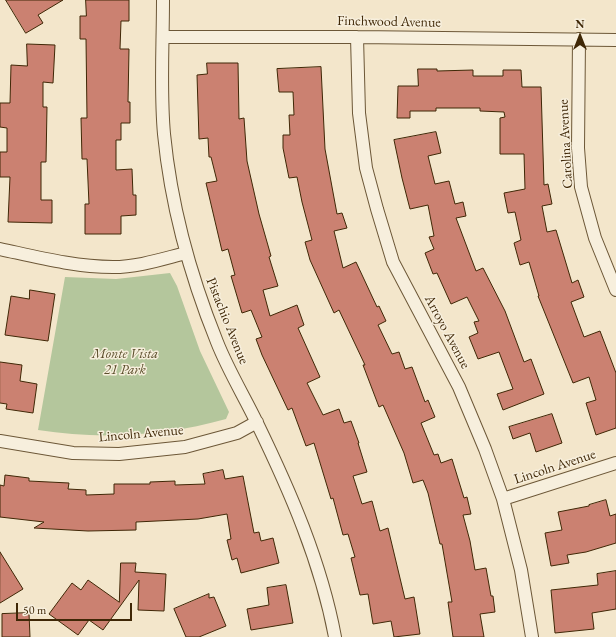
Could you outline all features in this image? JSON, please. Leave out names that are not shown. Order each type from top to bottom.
[{"type":"street","name":"Pistachio Avenue","points":[[163,0],[162,90],[164,134],[172,194],[186,253],[199,295],[218,344],[281,472],[304,526],[332,620],[335,637]]},
{"type":"street","name":"Finchwood Avenue","points":[[163,37],[357,37],[616,40]]},
{"type":"street","name":"Arroyo Avenue","points":[[357,37],[359,113],[366,168],[393,262],[459,387],[485,449],[503,499],[521,570],[532,637]]},
{"type":"street","name":"Carolina Avenue","points":[[579,40],[578,148],[581,187],[595,238],[616,290]]},
{"type":"street","points":[[0,249],[75,264],[114,267],[153,262],[186,253]]},
{"type":"street","name":"Lincoln Avenue","points":[[0,441],[73,453],[119,454],[185,447],[237,433],[257,422]]},
{"type":"street","name":"Lincoln Avenue","points":[[503,499],[616,463]]},
{"type":"green space","name":"Monte Vista 21 Park","points":[[170,273],[177,286],[200,351],[229,412],[226,419],[180,429],[133,435],[85,435],[38,430],[65,277],[116,279]]},
{"type":"building","points":[[6,0],[63,0],[38,15],[43,23],[26,33]]},
{"type":"building","points":[[86,0],[129,0],[129,21],[121,21],[120,49],[129,49],[128,102],[130,102],[130,123],[121,123],[121,140],[116,140],[116,170],[132,169],[133,195],[136,195],[136,215],[121,216],[121,234],[85,234],[85,204],[89,204],[87,159],[82,159],[81,118],[87,118],[86,39],[80,39],[80,16],[86,16]]},
{"type":"building","points":[[27,44],[55,45],[53,83],[43,82],[43,107],[47,107],[46,162],[41,162],[41,200],[52,200],[52,223],[8,222],[10,177],[0,177],[0,152],[7,152],[7,128],[0,127],[0,103],[10,103],[11,65],[27,66]]},
{"type":"building","points":[[207,63],[238,63],[239,119],[244,118],[247,161],[259,214],[271,256],[269,257],[278,286],[263,290],[270,316],[297,305],[304,325],[298,328],[320,377],[307,383],[323,415],[339,409],[344,423],[351,421],[367,472],[353,476],[362,504],[372,501],[380,531],[388,528],[405,599],[414,597],[420,634],[394,637],[391,621],[373,624],[368,594],[360,595],[351,558],[355,557],[348,534],[343,535],[333,498],[331,499],[314,443],[306,446],[292,408],[288,410],[256,339],[262,337],[251,310],[242,313],[231,276],[235,275],[228,249],[222,251],[206,183],[217,181],[211,157],[209,157],[208,138],[199,139],[197,75],[207,74]]},
{"type":"building","points":[[321,67],[325,149],[337,214],[342,213],[347,228],[334,231],[343,268],[356,262],[377,307],[379,306],[386,321],[378,325],[392,354],[399,352],[405,369],[412,367],[425,402],[428,400],[435,417],[421,423],[434,455],[438,454],[441,463],[452,459],[464,498],[467,497],[471,514],[463,515],[470,541],[475,570],[486,568],[491,596],[493,596],[495,612],[480,614],[484,637],[453,637],[448,602],[452,602],[442,544],[440,544],[428,493],[423,480],[413,483],[404,453],[383,405],[379,407],[363,365],[365,365],[339,310],[334,313],[310,260],[305,242],[312,240],[297,177],[289,178],[283,148],[283,135],[290,135],[289,115],[294,115],[293,92],[279,92],[277,69]]},
{"type":"building","points":[[418,69],[437,69],[437,71],[473,70],[473,76],[503,76],[503,70],[521,70],[522,87],[541,87],[544,185],[548,184],[552,204],[542,206],[547,232],[556,230],[572,283],[578,280],[584,297],[571,302],[584,337],[600,331],[616,373],[616,428],[596,435],[586,403],[596,400],[589,377],[573,383],[538,296],[529,262],[520,265],[514,243],[521,240],[515,212],[508,213],[504,193],[525,189],[524,154],[500,154],[500,118],[505,117],[504,112],[480,111],[480,108],[436,108],[436,111],[410,111],[410,118],[397,118],[398,86],[418,86]]},
{"type":"building","points":[[436,132],[441,153],[428,156],[435,184],[449,181],[455,204],[463,202],[466,216],[456,218],[476,271],[483,268],[505,311],[524,362],[531,359],[544,394],[503,410],[497,394],[513,389],[499,352],[478,359],[469,337],[478,333],[474,322],[479,321],[467,297],[451,304],[437,273],[433,274],[425,253],[434,249],[429,237],[434,236],[428,205],[410,209],[402,178],[394,140]]},
{"type":"building","points":[[30,290],[55,294],[48,341],[5,335],[11,296],[29,299]]},
{"type":"building","points":[[0,362],[22,365],[20,381],[37,384],[33,413],[6,409],[7,404],[0,403]]},
{"type":"building","points":[[552,414],[562,443],[536,452],[530,433],[513,439],[509,427]]},
{"type":"building","points":[[223,470],[225,479],[243,476],[254,533],[259,532],[261,541],[273,538],[279,563],[241,573],[237,558],[232,560],[227,540],[231,539],[227,514],[198,519],[136,522],[136,530],[88,531],[34,528],[44,522],[0,517],[0,485],[4,486],[5,475],[29,478],[29,481],[69,483],[68,489],[86,490],[86,495],[114,494],[114,484],[150,484],[150,482],[175,481],[175,485],[205,484],[203,474]]},
{"type":"building","points":[[606,500],[610,516],[616,514],[616,543],[586,552],[567,555],[569,563],[551,566],[545,533],[562,530],[558,512],[589,506]]},
{"type":"building","points":[[0,552],[23,589],[0,603]]},
{"type":"building","points":[[121,563],[136,563],[135,572],[166,574],[164,611],[138,610],[139,580],[103,630],[89,620],[78,635],[49,614],[72,583],[81,590],[88,580],[119,602]]},
{"type":"building","points":[[616,571],[616,609],[592,613],[594,629],[555,633],[551,590],[598,585],[597,574]]},
{"type":"building","points":[[286,585],[293,623],[251,630],[247,609],[269,605],[267,588]]},
{"type":"building","points":[[209,594],[209,598],[214,597],[226,626],[199,637],[186,637],[174,609]]},
{"type":"building","points":[[29,613],[30,637],[2,637],[2,614]]}]
